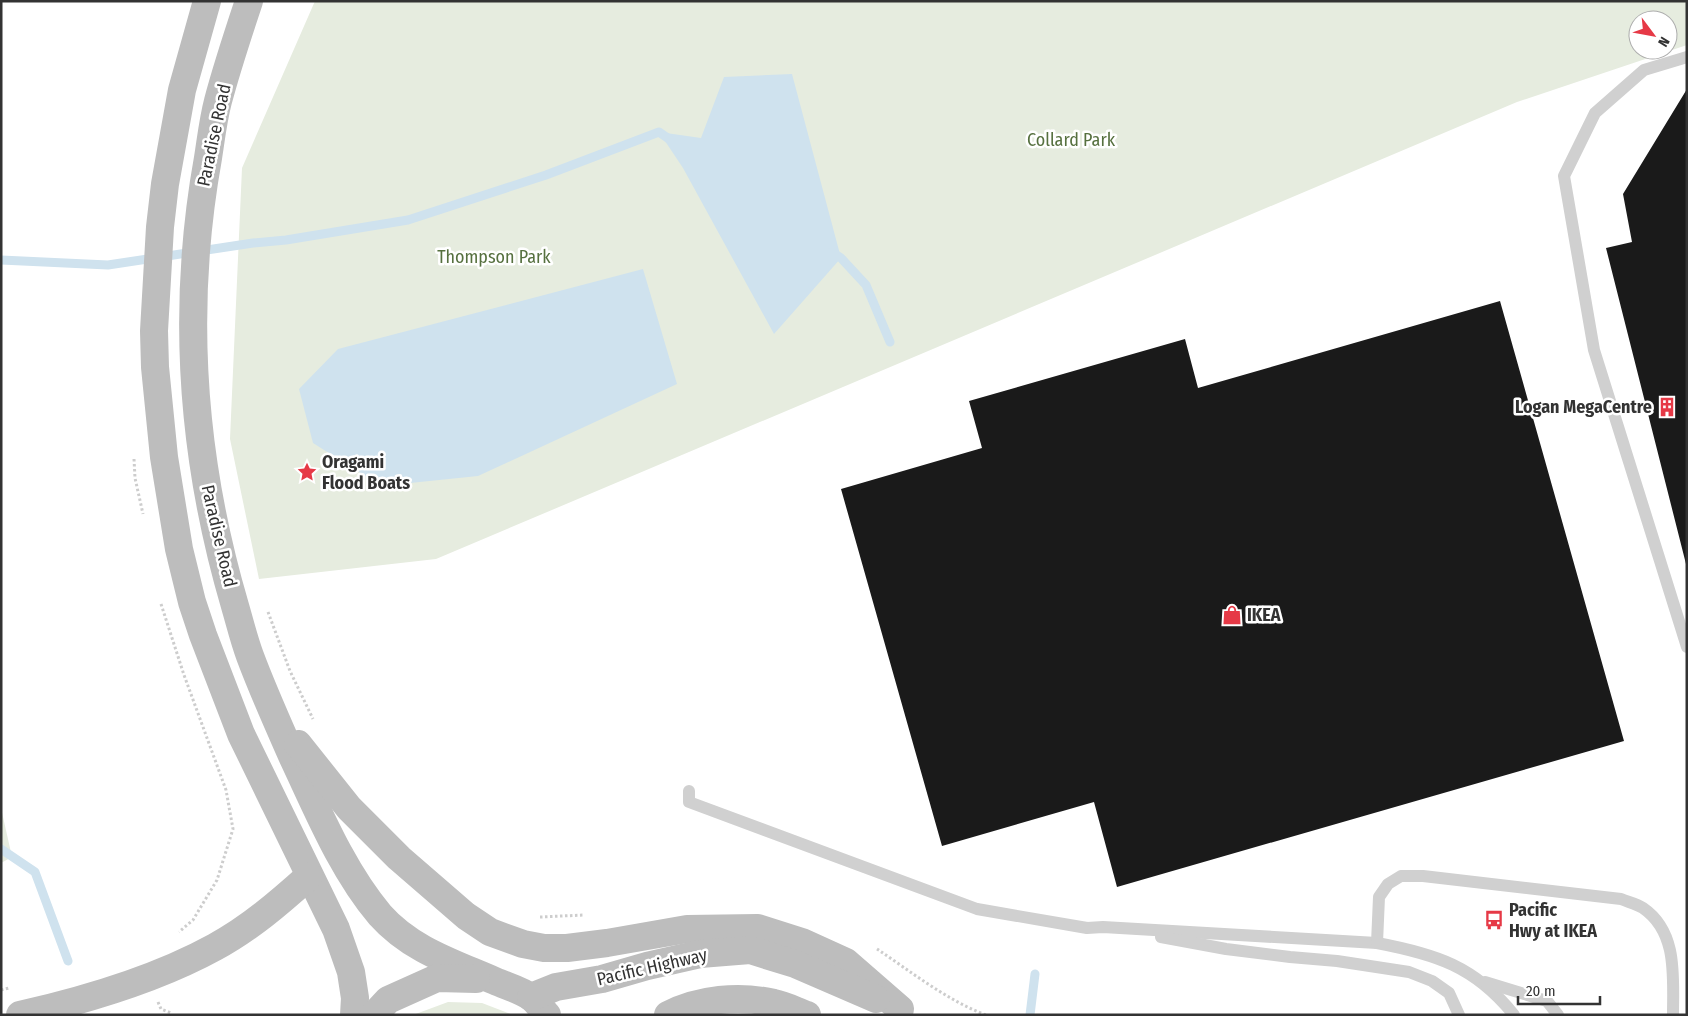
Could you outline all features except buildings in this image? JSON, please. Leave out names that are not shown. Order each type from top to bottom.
[{"type":"main road","points":[[207,1],[182,90],[165,184],[160,227],[154,367],[164,457],[179,549],[192,602],[203,635],[241,734],[336,929],[351,972],[355,998],[354,1015]]},
{"type":"main road","name":"Paradise Road","points":[[250,1],[218,102],[202,192],[196,255],[194,302],[195,395],[206,488],[222,563],[250,655],[274,714],[308,791],[361,890],[383,917],[404,937],[429,953],[490,979],[539,1006]]},
{"type":"main road","points":[[274,714],[349,808],[384,844],[466,916],[490,932],[523,944],[544,948],[567,948],[687,929],[758,928],[802,942],[846,962],[906,1012]]},
{"type":"main road","points":[[20,1015],[148,978],[215,947],[272,909],[309,876]]},
{"type":"main road","name":"Pacific Highway","points":[[539,1006],[556,987],[602,979],[700,954],[750,950],[795,964],[906,1012]]},
{"type":"main road","points":[[374,1015],[388,1000],[437,978],[490,979]]},
{"type":"main road","points":[[668,1015],[693,1005],[717,1000],[746,1000],[774,1003],[807,1015]]},
{"type":"lane","points":[[1687,57],[1644,70],[1595,113],[1564,176],[1594,350],[1687,647]]},
{"type":"lane","points":[[689,790],[689,802],[977,909],[1088,928],[1103,927],[1377,943],[1435,957],[1461,968],[1480,980],[1514,1015]]},
{"type":"lane","points":[[1377,943],[1379,897],[1388,884],[1401,876],[1423,876],[1621,900],[1642,907],[1656,920],[1666,938],[1672,952],[1673,1015]]},
{"type":"lane","points":[[1103,927],[1226,948],[1337,961],[1409,972],[1432,981],[1449,993],[1459,1015]]},
{"type":"lane","points":[[1480,980],[1547,1001],[1558,1015]]},
{"type":"path","points":[[179,932],[193,920],[217,880],[234,830],[226,790],[184,675],[163,610],[192,602]]},
{"type":"path","points":[[267,610],[290,671],[316,725]]},
{"type":"path","points":[[536,917],[592,915]]},
{"type":"path","points":[[875,947],[923,980],[972,1010],[986,1015]]},
{"type":"green space","name":"Thompson Park","points":[[315,1],[1687,1],[1687,45],[1678,48],[1678,10],[1628,10],[1628,60],[1642,60],[1517,102],[436,559],[259,579],[230,439],[242,168]]},
{"type":"green space","points":[[1,808],[12,857],[1,863]]},
{"type":"green space","points":[[448,1002],[482,1003],[513,1015],[413,1015]]},
{"type":"water","points":[[792,74],[841,258],[774,334],[683,168],[659,132],[701,138],[724,77]]},
{"type":"water","points":[[643,269],[677,384],[478,476],[381,486],[313,443],[299,389],[338,349]]},
{"type":"waterway","points":[[1,260],[108,265],[253,243],[286,240],[408,220],[546,175],[659,132],[669,139]]},
{"type":"waterway","points":[[832,252],[841,258],[866,285],[890,342]]},
{"type":"waterway","points":[[1,849],[35,872],[68,961]]},
{"type":"waterway","points":[[1030,1015],[1035,974]]},
{"type":"place","name":"Logan MegaCentre","points":[[1667,407]]},
{"type":"place","name":"Oragami Flood Boats","points":[[307,472]]},
{"type":"place","name":"IKEA","points":[[1232,615]]},
{"type":"place","name":"Pacific Hwy at IKEA","points":[[1494,920]]},
{"type":"park label","name":"Collard Park","points":[[1071,140]]}]
